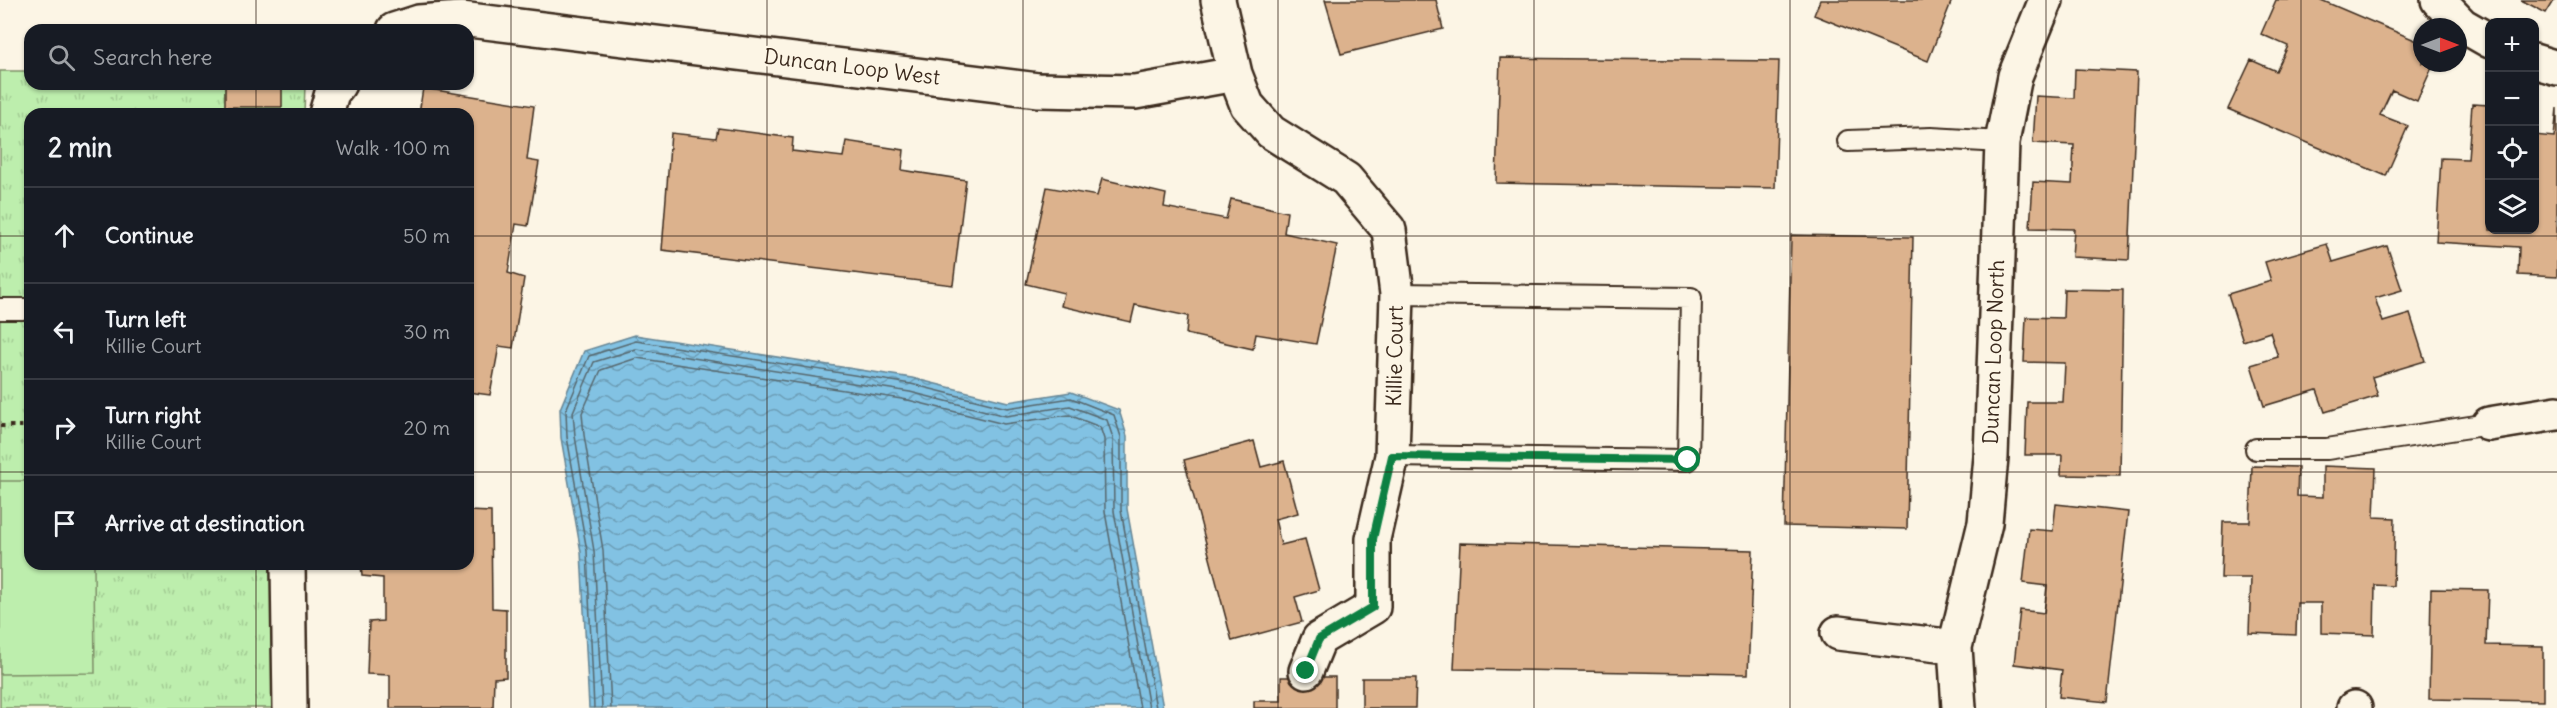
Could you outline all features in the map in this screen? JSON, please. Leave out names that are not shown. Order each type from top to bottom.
[{"type":"street","points":[[1218,0],[1235,74]]},
{"type":"street","name":"Duncan Loop North","points":[[1959,708],[1955,647],[1985,523],[1991,457],[2001,142],[2015,76],[2046,0]]},
{"type":"street","points":[[2438,0],[2462,25],[2485,38]]},
{"type":"street","name":"Duncan Loop West","points":[[413,24],[460,19],[1038,90],[1135,92],[1235,74]]},
{"type":"street","points":[[2539,63],[2557,68]]},
{"type":"street","name":"Killie Court","points":[[1235,74],[1247,105],[1271,132],[1346,179],[1389,230],[1397,294],[1392,456],[1373,539],[1373,607],[1319,639],[1306,671]]},
{"type":"street","points":[[2489,424],[2557,413]]},
{"type":"street","points":[[288,570],[290,708]]},
{"type":"street","points":[[1838,633],[1955,647]]},
{"type":"lane","points":[[1848,141],[1931,138],[2001,142]]},
{"type":"lane","points":[[1392,456],[1688,460],[1691,298],[1397,294]]},
{"type":"lane","points":[[0,309],[24,309]]},
{"type":"lane","points":[[2256,449],[2327,449],[2489,424]]},
{"type":"path","points":[[0,426],[24,426]]},
{"type":"green space","points":[[0,71],[24,71],[24,90],[305,90],[304,108],[24,108],[24,570],[288,570],[283,708],[0,708]]},
{"type":"green space","points":[[0,481],[24,481],[24,570],[94,570],[95,673],[0,674]]},
{"type":"water","points":[[635,335],[912,378],[1008,402],[1071,392],[1119,410],[1127,436],[1127,509],[1163,708],[589,708],[581,552],[561,438],[560,409],[584,351]]},
{"type":"building","points":[[1325,0],[1436,0],[1443,29],[1341,54]]},
{"type":"building","points":[[1820,0],[1952,0],[1928,61],[1814,15]]},
{"type":"building","points":[[2276,0],[2321,0],[2413,39],[2413,72],[2430,72],[2417,101],[2392,90],[2380,115],[2408,126],[2386,176],[2228,109],[2251,60],[2276,71],[2288,46],[2261,34]]},
{"type":"building","points":[[2521,0],[2554,0],[2546,13]]},
{"type":"building","points":[[1500,58],[1779,61],[1775,188],[1496,183]]},
{"type":"building","points":[[2075,69],[2137,72],[2129,260],[2072,257],[2074,229],[2030,228],[2033,182],[2072,184],[2074,145],[2033,143],[2036,96],[2074,98]]},
{"type":"building","points":[[225,90],[282,90],[282,107],[225,107]]},
{"type":"building","points":[[423,90],[534,106],[527,160],[539,162],[528,226],[516,224],[508,273],[524,278],[513,348],[499,346],[490,395],[474,393],[474,108],[420,108]]},
{"type":"building","points":[[2472,104],[2485,105],[2485,234],[2539,234],[2539,136],[2554,137],[2557,108],[2557,277],[2518,275],[2519,247],[2436,242],[2441,158],[2468,159]]},
{"type":"building","points":[[718,128],[793,138],[792,151],[843,157],[846,141],[904,150],[902,170],[966,180],[953,285],[662,250],[671,133],[716,138]]},
{"type":"building","points":[[1102,179],[1166,194],[1164,207],[1226,219],[1231,199],[1287,212],[1284,233],[1337,245],[1316,344],[1256,334],[1253,349],[1186,334],[1188,316],[1135,305],[1131,322],[1061,306],[1064,293],[1026,284],[1047,187],[1097,196]]},
{"type":"building","points":[[1791,235],[1913,237],[1907,529],[1784,526]]},
{"type":"building","points":[[2327,244],[2333,262],[2387,246],[2402,290],[2375,298],[2383,322],[2410,314],[2425,361],[2372,377],[2378,396],[2325,412],[2317,390],[2264,406],[2251,365],[2278,357],[2270,332],[2243,341],[2228,294],[2271,281],[2265,262]]},
{"type":"building","points":[[2064,289],[2123,290],[2120,476],[2061,475],[2062,455],[2025,455],[2027,402],[2063,402],[2065,363],[2024,362],[2026,317],[2063,318]]},
{"type":"building","points":[[1254,441],[1261,467],[1284,461],[1298,513],[1275,519],[1281,545],[1305,539],[1319,590],[1295,597],[1302,622],[1232,641],[1184,460]]},
{"type":"building","points":[[2252,466],[2298,467],[2297,496],[2323,497],[2323,466],[2376,468],[2374,517],[2395,518],[2393,586],[2375,585],[2374,635],[2321,633],[2321,603],[2297,603],[2296,635],[2249,633],[2251,578],[2221,578],[2223,522],[2250,522]]},
{"type":"building","points":[[2056,504],[2128,512],[2107,702],[2059,697],[2062,670],[2014,664],[2020,610],[2044,613],[2047,586],[2023,583],[2029,529],[2053,531]]},
{"type":"building","points":[[474,511],[491,512],[492,608],[506,609],[506,677],[494,678],[493,708],[390,708],[390,675],[367,674],[369,622],[383,621],[383,578],[362,576],[362,570],[474,570]]},
{"type":"building","points":[[1460,543],[1753,550],[1748,674],[1454,669]]},
{"type":"building","points":[[2431,589],[2488,590],[2486,645],[2543,646],[2543,701],[2429,699]]},
{"type":"building","points":[[1281,677],[1335,677],[1335,708],[1254,708],[1254,701],[1281,701]]},
{"type":"building","points":[[1362,678],[1416,678],[1415,708],[1362,708]]},
{"type":"route","points":[[1306,671],[1319,639],[1373,607],[1373,539],[1392,456],[1688,460]]}]
